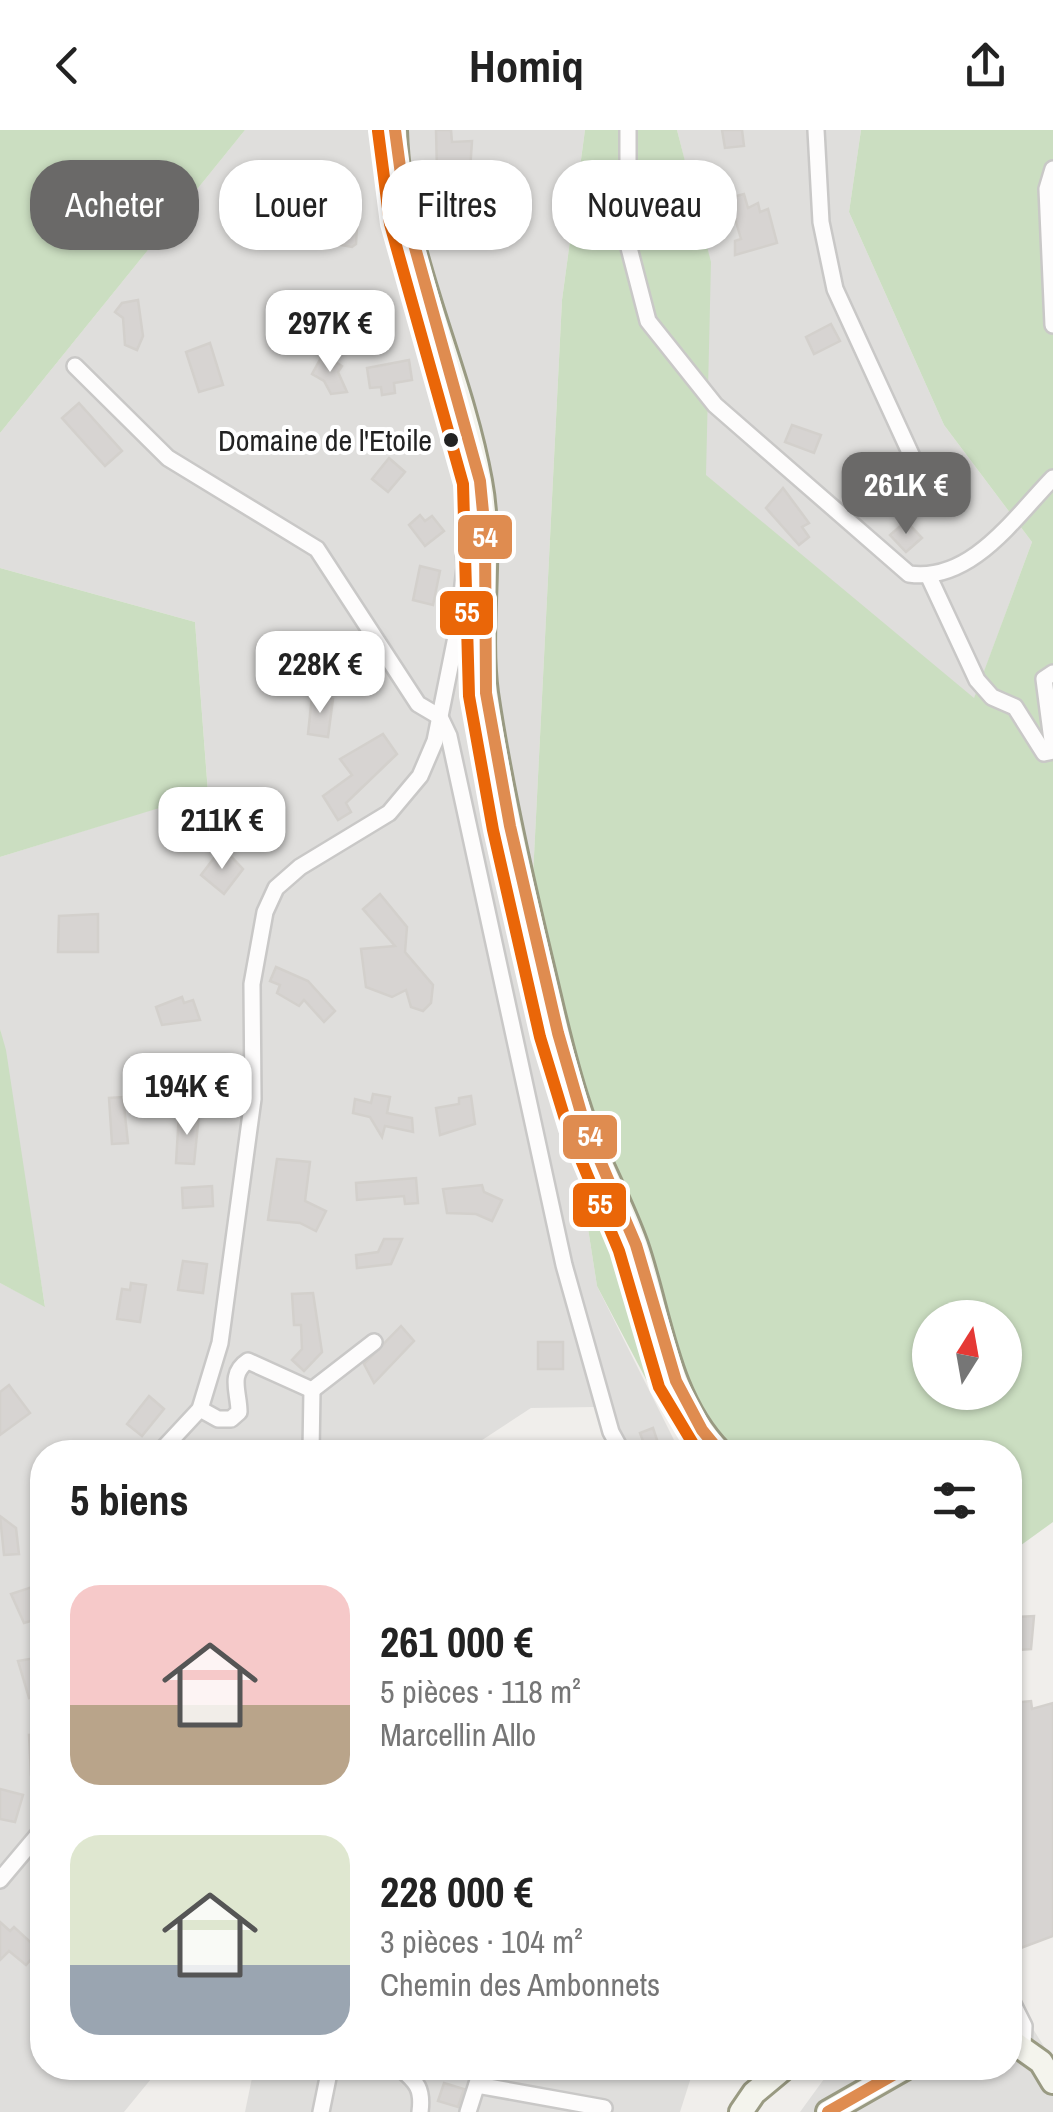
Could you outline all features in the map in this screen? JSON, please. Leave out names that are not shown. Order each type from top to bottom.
[{"type":"main road","points":[[395,130],[399,180],[410,228],[480,477],[481,641],[486,694],[512,838],[556,1023],[578,1107],[634,1241],[672,1372],[691,1414],[711,1440]]},
{"type":"main road","points":[[1023,2047],[1053,2082]]},
{"type":"main road","points":[[741,2112],[770,2080]]},
{"type":"main road","points":[[828,2112],[884,2080]]},
{"type":"street","points":[[628,130],[628,244],[648,321],[715,405],[909,574],[929,577],[975,558],[1053,478]]},
{"type":"street","points":[[816,130],[820,222],[834,289],[914,461]]},
{"type":"street","points":[[1053,169],[1047,189],[1048,306],[1053,326]]},
{"type":"street","points":[[75,366],[168,458],[317,549],[418,704],[440,717],[449,736],[475,844],[564,1265],[615,1440]]},
{"type":"street","points":[[171,1440],[200,1409],[220,1342],[252,1099],[252,984],[265,912],[276,888],[300,867],[365,830],[405,797],[420,776],[440,717],[465,568],[462,492],[480,477]]},
{"type":"street","points":[[929,577],[977,680],[992,698],[1015,707],[1044,753],[1053,750],[1044,679],[1053,673]]},
{"type":"street","points":[[200,1409],[218,1419],[231,1419],[239,1412],[234,1379],[239,1367],[248,1362],[312,1390],[324,1385],[374,1342]]},
{"type":"street","points":[[311,1440],[312,1390]]},
{"type":"street","points":[[0,1880],[30,1844]]},
{"type":"street","points":[[1022,2022],[1023,2047]]},
{"type":"street","points":[[321,2112],[328,2080]]},
{"type":"street","points":[[414,2080],[422,2094],[420,2112]]},
{"type":"street","points":[[468,2112],[478,2080]]},
{"type":"street","points":[[476,2085],[604,2108]]},
{"type":"shaded area","points":[[245,130],[585,130],[581,160],[552,160],[552,250],[569,250],[562,300],[533,876],[597,1286],[674,1440],[611,1440],[595,1407],[531,1408],[482,1440],[30,1440],[30,2080],[150,2080],[124,2112],[0,2112],[0,1283],[45,1306],[0,1029],[0,857],[208,792],[195,622],[0,568],[0,433],[148,250],[199,250],[199,187],[219,162],[219,250],[362,250],[362,160],[221,160]]},
{"type":"shaded area","points":[[677,130],[861,130],[849,212],[944,425],[1032,542],[974,699],[705,475],[710,262],[707,250],[737,250],[737,160],[684,160]]},
{"type":"shaded area","points":[[1022,2011],[1053,2061],[1053,2112],[800,2112],[823,2080],[1022,2080]]},
{"type":"shaded area","points":[[252,2080],[690,2080],[680,2112],[245,2112]]},
{"type":"green space","points":[[0,130],[245,130],[199,187],[199,160],[30,160],[30,250],[148,250],[0,433]]},
{"type":"green space","points":[[585,130],[677,130],[685,160],[581,160]]},
{"type":"green space","points":[[861,130],[1053,130],[1053,1522],[1022,1544],[1022,1440],[727,1440],[648,1383],[597,1286],[533,876],[562,300],[569,250],[708,250],[711,262],[706,475],[974,698],[1032,542],[944,425],[849,212]]},
{"type":"green space","points":[[0,568],[195,622],[208,793],[0,857]]},
{"type":"green space","points":[[0,1029],[6,1050],[45,1307],[0,1283]]},
{"type":"building","points":[[436,130],[451,130],[452,142],[472,141],[471,160],[437,160]]},
{"type":"building","points":[[722,130],[742,130],[744,146],[725,148]]},
{"type":"building","points":[[744,194],[748,208],[758,203],[760,212],[768,209],[777,243],[735,255],[737,240],[741,239],[737,196]]},
{"type":"building","points":[[138,300],[143,336],[137,350],[125,345],[123,318],[115,312],[122,303]]},
{"type":"building","points":[[831,324],[840,341],[814,354],[806,337]]},
{"type":"building","points":[[210,343],[223,385],[199,392],[186,352]]},
{"type":"building","points":[[323,354],[342,366],[338,372],[347,392],[331,394],[324,381],[312,374]]},
{"type":"building","points":[[409,360],[412,380],[394,383],[395,393],[382,395],[381,387],[370,388],[367,368]]},
{"type":"building","points":[[79,403],[122,451],[105,466],[62,418]]},
{"type":"building","points":[[792,425],[821,435],[814,453],[785,442]]},
{"type":"building","points":[[389,458],[405,472],[388,492],[372,479]]},
{"type":"building","points":[[937,472],[941,480],[911,499],[899,490]]},
{"type":"building","points":[[783,488],[809,523],[802,527],[809,537],[799,545],[766,508]]},
{"type":"building","points":[[420,515],[425,521],[432,516],[444,531],[425,546],[409,525]]},
{"type":"building","points":[[906,521],[922,538],[906,552],[890,535]]},
{"type":"building","points":[[420,566],[440,571],[433,605],[413,600]]},
{"type":"building","points":[[312,696],[333,699],[328,737],[308,734]]},
{"type":"building","points":[[383,734],[397,754],[346,803],[351,812],[338,820],[323,796],[352,775],[340,759]]},
{"type":"building","points":[[227,852],[243,869],[224,894],[201,875],[217,854],[222,858]]},
{"type":"building","points":[[380,894],[407,927],[405,952],[433,985],[431,1003],[423,1011],[411,1007],[406,990],[392,997],[366,987],[361,949],[395,946],[363,909]]},
{"type":"building","points":[[98,914],[98,952],[58,952],[59,916]]},
{"type":"building","points":[[276,967],[308,981],[335,1011],[324,1022],[304,1000],[299,1006],[277,993],[280,985],[270,981]]},
{"type":"building","points":[[182,997],[184,1003],[193,1000],[200,1020],[162,1025],[156,1007]]},
{"type":"building","points":[[232,1058],[237,1087],[222,1095],[216,1069],[221,1068],[219,1060]]},
{"type":"building","points":[[373,1094],[390,1097],[387,1113],[412,1118],[413,1132],[385,1126],[382,1137],[370,1117],[353,1113],[355,1099],[371,1103]]},
{"type":"building","points":[[471,1096],[475,1124],[440,1135],[436,1108],[459,1104],[459,1098]]},
{"type":"building","points":[[123,1097],[128,1143],[112,1144],[109,1098]]},
{"type":"building","points":[[179,1112],[199,1114],[194,1164],[176,1163]]},
{"type":"building","points":[[277,1159],[310,1162],[305,1201],[326,1211],[316,1231],[300,1223],[268,1220]]},
{"type":"building","points":[[416,1178],[418,1203],[405,1204],[404,1196],[357,1200],[356,1183]]},
{"type":"building","points":[[482,1185],[484,1192],[502,1200],[492,1221],[476,1214],[447,1213],[443,1189]]},
{"type":"building","points":[[212,1186],[213,1206],[183,1208],[182,1188]]},
{"type":"building","points":[[384,1239],[402,1239],[391,1264],[357,1268],[356,1255],[378,1252]]},
{"type":"building","points":[[183,1261],[207,1264],[203,1293],[178,1290]]},
{"type":"building","points":[[131,1283],[146,1285],[140,1322],[117,1319],[122,1289],[130,1290]]},
{"type":"building","points":[[313,1293],[322,1352],[304,1371],[292,1360],[302,1349],[301,1325],[294,1325],[292,1294]]},
{"type":"building","points":[[401,1326],[414,1341],[374,1383],[364,1364]]},
{"type":"building","points":[[538,1342],[563,1342],[563,1369],[538,1369]]},
{"type":"building","points":[[9,1385],[30,1413],[0,1435],[0,1392]]},
{"type":"building","points":[[149,1396],[164,1409],[142,1436],[127,1424]]},
{"type":"building","points":[[653,1428],[657,1440],[643,1440],[640,1433]]},
{"type":"building","points":[[0,1516],[16,1528],[19,1554],[4,1555]]},
{"type":"building","points":[[30,1588],[30,1621],[24,1623],[11,1594]]},
{"type":"building","points":[[1034,1616],[1031,1649],[1022,1650],[1022,1617]]},
{"type":"building","points":[[30,1659],[30,1698],[29,1698],[18,1661]]},
{"type":"building","points":[[1031,1701],[1032,1709],[1053,1703],[1053,1936],[1022,1948],[1022,1702]]},
{"type":"building","points":[[0,1789],[23,1795],[15,1822],[0,1819]]},
{"type":"building","points":[[0,1922],[10,1931],[14,1927],[30,1942],[30,1960],[26,1965],[9,1951],[0,1960]]},
{"type":"building","points":[[444,2083],[464,2089],[458,2107],[438,2101]]},
{"type":"transit line","name":"54","points":[[395,130],[407,219],[480,481],[485,533],[486,693],[510,826],[558,1033],[584,1123],[636,1245],[676,1381],[710,1440]]},
{"type":"transit line","name":"55","points":[[378,131],[390,224],[463,484],[469,696],[493,830],[540,1037],[568,1129],[619,1251],[659,1387],[691,1440]]},
{"type":"transit line","name":"54","points":[[828,2112],[884,2080]]},
{"type":"place","name":"Domaine de l'Etoile","points":[[451,440]]}]
